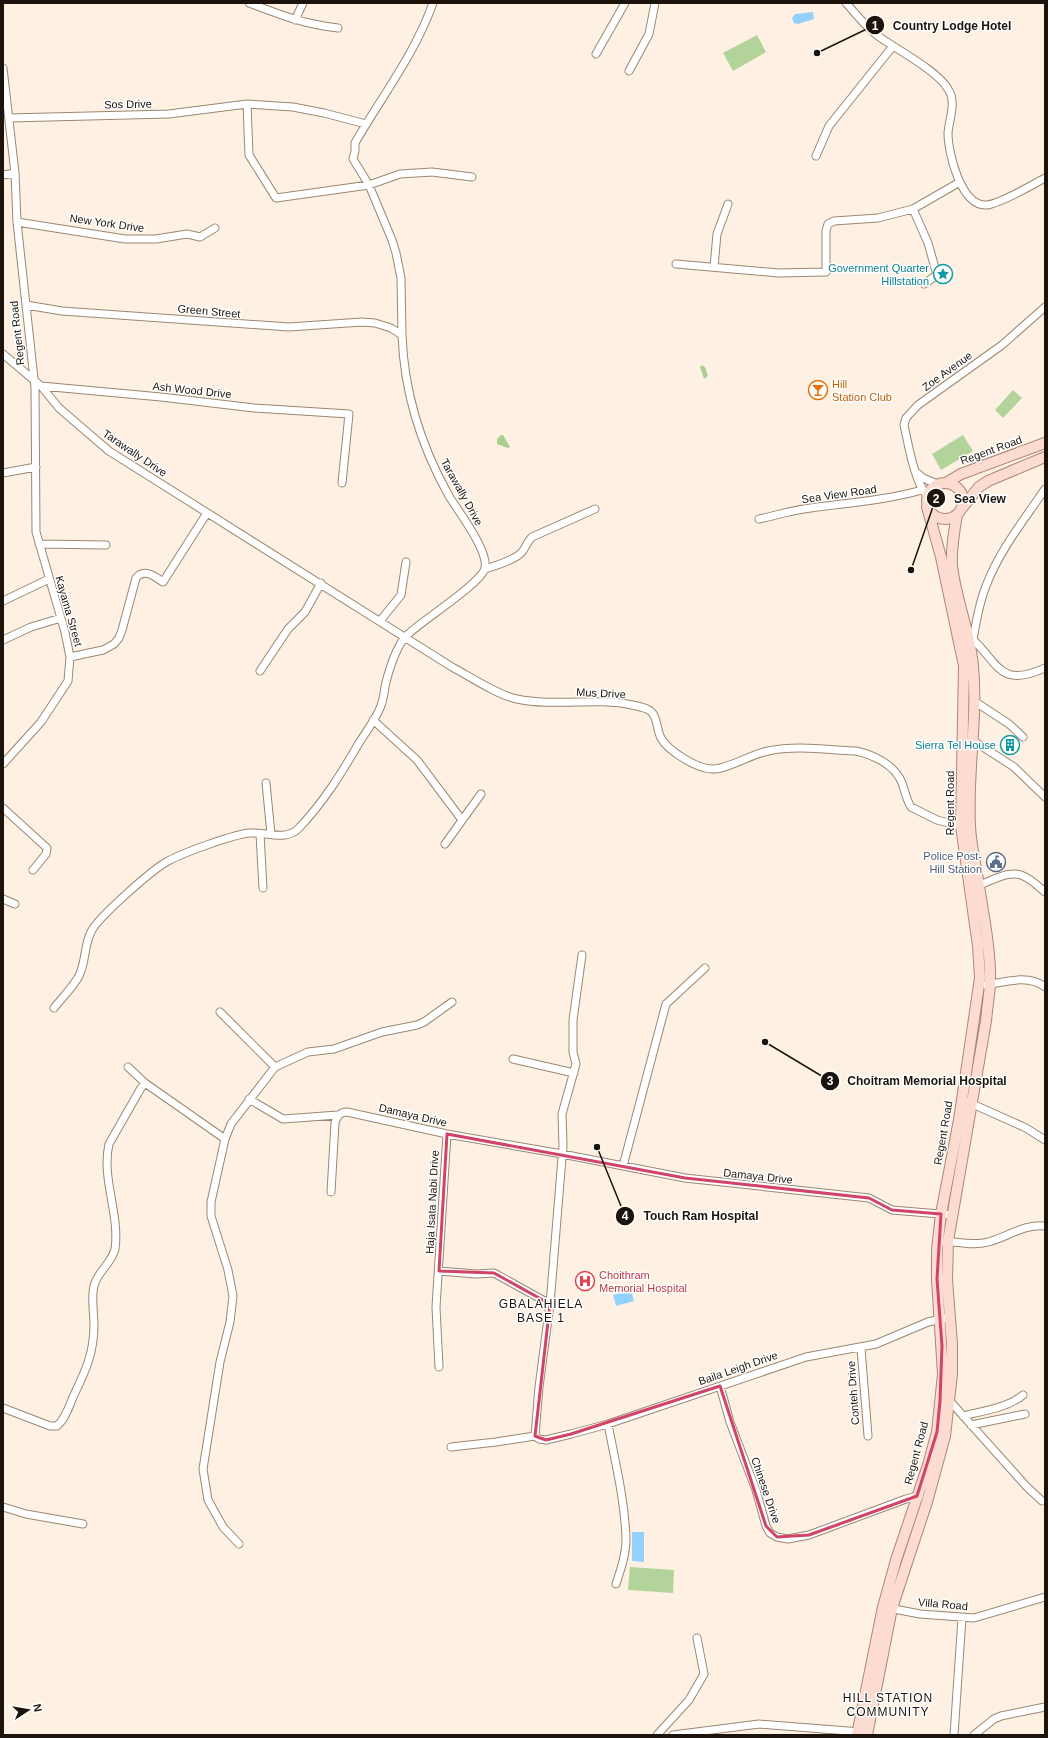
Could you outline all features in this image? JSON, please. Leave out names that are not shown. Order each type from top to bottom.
[{"type":"main road","name":"Regent Road","points":[[942,483],[961,474],[1045,443]]},
{"type":"main road","points":[[959,511],[962,496],[953,485],[942,483],[925,493],[927,507],[935,517],[946,519],[959,511],[979,487],[988,480],[1045,457]]},
{"type":"main road","name":"Regent Road","points":[[927,507],[957,631],[965,676],[961,826],[988,946],[990,985],[986,1021],[966,1101]]},
{"type":"main road","name":"Regent Road","points":[[862,1734],[896,1560],[937,1432],[943,1374],[937,1279],[946,1214],[960,1173],[966,1101],[979,986],[980,963],[970,826],[974,701],[973,667],[971,638],[954,581],[952,566],[952,552],[959,511]]},
{"type":"main road","name":"Regent Road","points":[[888,1607],[927,1502],[945,1436],[949,1400],[952,1344],[943,1240]]},
{"type":"street","points":[[249,3],[295,20],[338,28]]},
{"type":"street","points":[[295,20],[303,3]]},
{"type":"street","name":"Tarawally Drive","points":[[433,3],[423,30],[406,62],[355,143],[353,159],[369,186],[396,253],[401,278],[402,335],[406,372],[414,415],[420,433],[449,495],[482,552],[485,560],[485,569]]},
{"type":"street","points":[[596,54],[625,3]]},
{"type":"street","points":[[629,71],[649,34],[655,3]]},
{"type":"street","points":[[846,3],[876,34],[922,66],[941,81],[948,89],[952,99],[952,109],[948,129],[949,149],[960,182],[972,199],[980,204],[986,205],[998,201],[1045,178]]},
{"type":"street","points":[[816,156],[829,126],[893,46]]},
{"type":"street","name":"Regent Road","points":[[3,68],[4,92],[9,118],[15,173],[18,222],[34,381]]},
{"type":"street","points":[[248,104],[248,155],[276,198],[369,186],[400,174],[432,172],[472,177]]},
{"type":"street","name":"Sos Drive","points":[[9,118],[169,114],[248,104],[293,108],[324,113],[366,124]]},
{"type":"street","points":[[3,175],[15,173]]},
{"type":"street","points":[[676,264],[779,273],[826,272],[826,231],[828,224],[834,221],[878,218],[913,209],[960,182]]},
{"type":"street","points":[[714,267],[717,234],[728,204]]},
{"type":"street","points":[[913,209],[928,243],[937,275],[924,284]]},
{"type":"street","name":"New York Drive","points":[[18,222],[125,239],[140,240],[172,238],[188,234],[200,237],[215,228]]},
{"type":"street","name":"Green Street","points":[[26,305],[62,311],[266,326],[289,327],[352,322],[375,323],[391,328],[402,335]]},
{"type":"street","name":"Zoe Avenue","points":[[925,493],[916,473],[904,425],[911,412],[1002,345],[1045,307]]},
{"type":"street","points":[[3,354],[41,386]]},
{"type":"street","name":"Kayama Street","points":[[3,764],[41,722],[68,681],[70,656],[61,618],[37,538],[34,381]]},
{"type":"street","name":"Tarawally Drive","points":[[41,386],[58,408],[109,451],[405,637]]},
{"type":"street","name":"Ash Wood Drive","points":[[41,386],[161,397],[254,408],[349,414],[342,483]]},
{"type":"street","points":[[3,473],[36,467]]},
{"type":"street","points":[[916,473],[923,478],[942,483]]},
{"type":"street","points":[[971,638],[981,599],[992,573],[1003,552],[1045,489]]},
{"type":"street","name":"Sea View Road","points":[[759,520],[802,509],[925,493]]},
{"type":"street","points":[[54,1008],[79,975],[92,928],[113,907],[156,869],[176,857],[222,841],[250,833],[288,835],[293,833],[302,824],[324,799],[339,777],[381,707],[393,660],[405,637],[476,582],[485,569],[521,554],[532,537],[595,509]]},
{"type":"street","points":[[70,656],[103,650],[114,644],[119,638],[122,630],[136,578],[139,574],[144,573],[149,574],[163,582],[207,513]]},
{"type":"street","points":[[37,538],[106,545]]},
{"type":"street","points":[[380,621],[401,596],[406,562]]},
{"type":"street","points":[[3,601],[49,580]]},
{"type":"street","points":[[260,671],[288,629],[305,612],[321,583]]},
{"type":"street","points":[[3,640],[31,627],[61,618]]},
{"type":"street","points":[[957,631],[971,638],[994,665],[1003,673],[1024,675],[1045,668]]},
{"type":"street","name":"Mus Drive","points":[[405,637],[452,667],[501,694],[516,699],[554,702],[614,703],[647,709],[652,712],[655,718],[664,744],[701,767],[712,769],[722,768],[751,755],[771,750],[790,748],[856,751],[864,753],[888,764],[899,775],[911,807],[951,825],[961,826]]},
{"type":"street","points":[[974,701],[1009,724],[1023,737]]},
{"type":"street","points":[[373,720],[417,760],[462,820]]},
{"type":"street","points":[[972,740],[1014,767],[1045,798]]},
{"type":"street","points":[[266,783],[271,834]]},
{"type":"street","points":[[445,844],[481,794]]},
{"type":"street","points":[[3,808],[47,848],[46,854],[33,870]]},
{"type":"street","points":[[260,834],[263,888]]},
{"type":"street","points":[[974,886],[1009,875],[1020,874],[1045,892]]},
{"type":"street","points":[[3,899],[15,904]]},
{"type":"street","points":[[535,1436],[535,1418],[550,1304],[562,1154],[562,1114],[576,1064],[573,1052],[573,1020],[582,955]]},
{"type":"street","points":[[623,1166],[666,1004],[705,968]]},
{"type":"street","points":[[979,986],[1020,980],[1032,982],[1045,987]]},
{"type":"street","points":[[239,1544],[223,1527],[208,1500],[203,1469],[220,1362],[230,1322],[233,1296],[228,1270],[211,1216],[211,1202],[231,1124],[275,1067],[308,1052],[334,1049],[382,1032],[417,1025],[424,1022],[452,1002]]},
{"type":"street","points":[[220,1012],[275,1067]]},
{"type":"street","points":[[513,1059],[574,1073]]},
{"type":"street","points":[[128,1067],[145,1083],[226,1139]]},
{"type":"street","points":[[3,1408],[50,1426],[57,1426],[65,1416],[89,1364],[94,1326],[94,1286],[100,1271],[108,1262],[115,1250],[114,1214],[106,1161],[108,1148],[112,1137],[145,1083]]},
{"type":"street","name":"Damaya Drive","points":[[249,1099],[283,1119],[338,1115],[342,1112],[347,1112],[447,1134],[708,1181],[869,1198],[892,1210],[946,1214]]},
{"type":"street","points":[[966,1101],[1026,1128],[1045,1140]]},
{"type":"street","points":[[331,1192],[335,1123],[338,1115]]},
{"type":"street","name":"Haja Isata Nabi Drive","points":[[440,1367],[436,1307],[447,1134]]},
{"type":"street","points":[[943,1240],[976,1244],[987,1243],[1021,1228],[1037,1225],[1045,1226]]},
{"type":"street","points":[[439,1271],[476,1274],[494,1273],[550,1304]]},
{"type":"street","name":"Baila Leigh Drive","points":[[451,1447],[535,1436],[542,1440],[552,1439],[608,1424],[806,1356],[861,1348],[876,1344],[940,1319],[950,1317]]},
{"type":"street","name":"Conteh Drive","points":[[861,1348],[868,1436]]},
{"type":"street","name":"Chinese Drive","points":[[720,1386],[730,1422],[756,1490],[766,1526],[770,1533],[777,1537],[788,1539],[809,1535],[917,1496]]},
{"type":"street","points":[[963,1416],[996,1408],[1016,1401],[1023,1395]]},
{"type":"street","points":[[949,1400],[1026,1486],[1042,1501]]},
{"type":"street","points":[[971,1425],[1025,1414]]},
{"type":"street","points":[[608,1424],[626,1539],[625,1552],[616,1584]]},
{"type":"street","points":[[917,1496],[927,1502]]},
{"type":"street","points":[[3,1507],[33,1515],[83,1524]]},
{"type":"street","name":"Villa Road","points":[[888,1607],[920,1614],[962,1618],[986,1616],[1045,1597]]},
{"type":"street","points":[[954,1735],[962,1618]]},
{"type":"street","points":[[657,1735],[689,1700],[704,1674],[697,1638]]},
{"type":"street","points":[[974,1735],[1001,1716],[1045,1706]]},
{"type":"street","points":[[673,1735],[759,1724],[862,1734]]},
{"type":"highlighted area","points":[[447,1134],[685,1178],[869,1198],[892,1210],[941,1214],[937,1279],[942,1346],[940,1401],[937,1432],[917,1496],[809,1535],[777,1537],[766,1526],[720,1386],[571,1434],[546,1440],[535,1436],[550,1304],[494,1273],[439,1271]]},
{"type":"green space","points":[[757,35],[766,52],[733,71],[723,53]]},
{"type":"green space","points":[[702,365],[705,367],[708,376],[704,379],[700,367]]},
{"type":"green space","points":[[1013,390],[1022,398],[1003,418],[995,410]]},
{"type":"green space","points":[[503,435],[510,447],[508,448],[497,444],[497,439]]},
{"type":"green space","points":[[963,435],[973,451],[941,470],[932,454]]},
{"type":"green space","points":[[630,1567],[674,1570],[673,1593],[628,1590]]},
{"type":"water","points":[[813,12],[814,19],[798,24],[794,23],[792,18],[795,14]]},
{"type":"water","points":[[631,1290],[634,1301],[616,1306],[613,1295]]},
{"type":"water","points":[[632,1532],[644,1532],[644,1562],[632,1561]]},
{"type":"place","name":"Country Lodge Hotel","points":[[817,53]]},
{"type":"place","name":"Government Quarter Hillstation","points":[[943,274]]},
{"type":"place","name":"Hill Station Club","points":[[818,390]]},
{"type":"place","name":"Sea View","points":[[911,570]]},
{"type":"place","name":"Sierra Tel House","points":[[1010,745]]},
{"type":"place","name":"Police Post- Hill Station","points":[[996,862]]},
{"type":"place","name":"Choitram Memorial Hospital","points":[[765,1042]]},
{"type":"place","name":"Touch Ram Hospital","points":[[597,1147]]},
{"type":"place","name":"Choithram Memorial Hospital","points":[[585,1281]]},
{"type":"district","name":"GBALAHIELA BASE 1","points":[[541,1311]]},
{"type":"district","name":"HILL STATION COMMUNITY","points":[[888,1705]]}]
